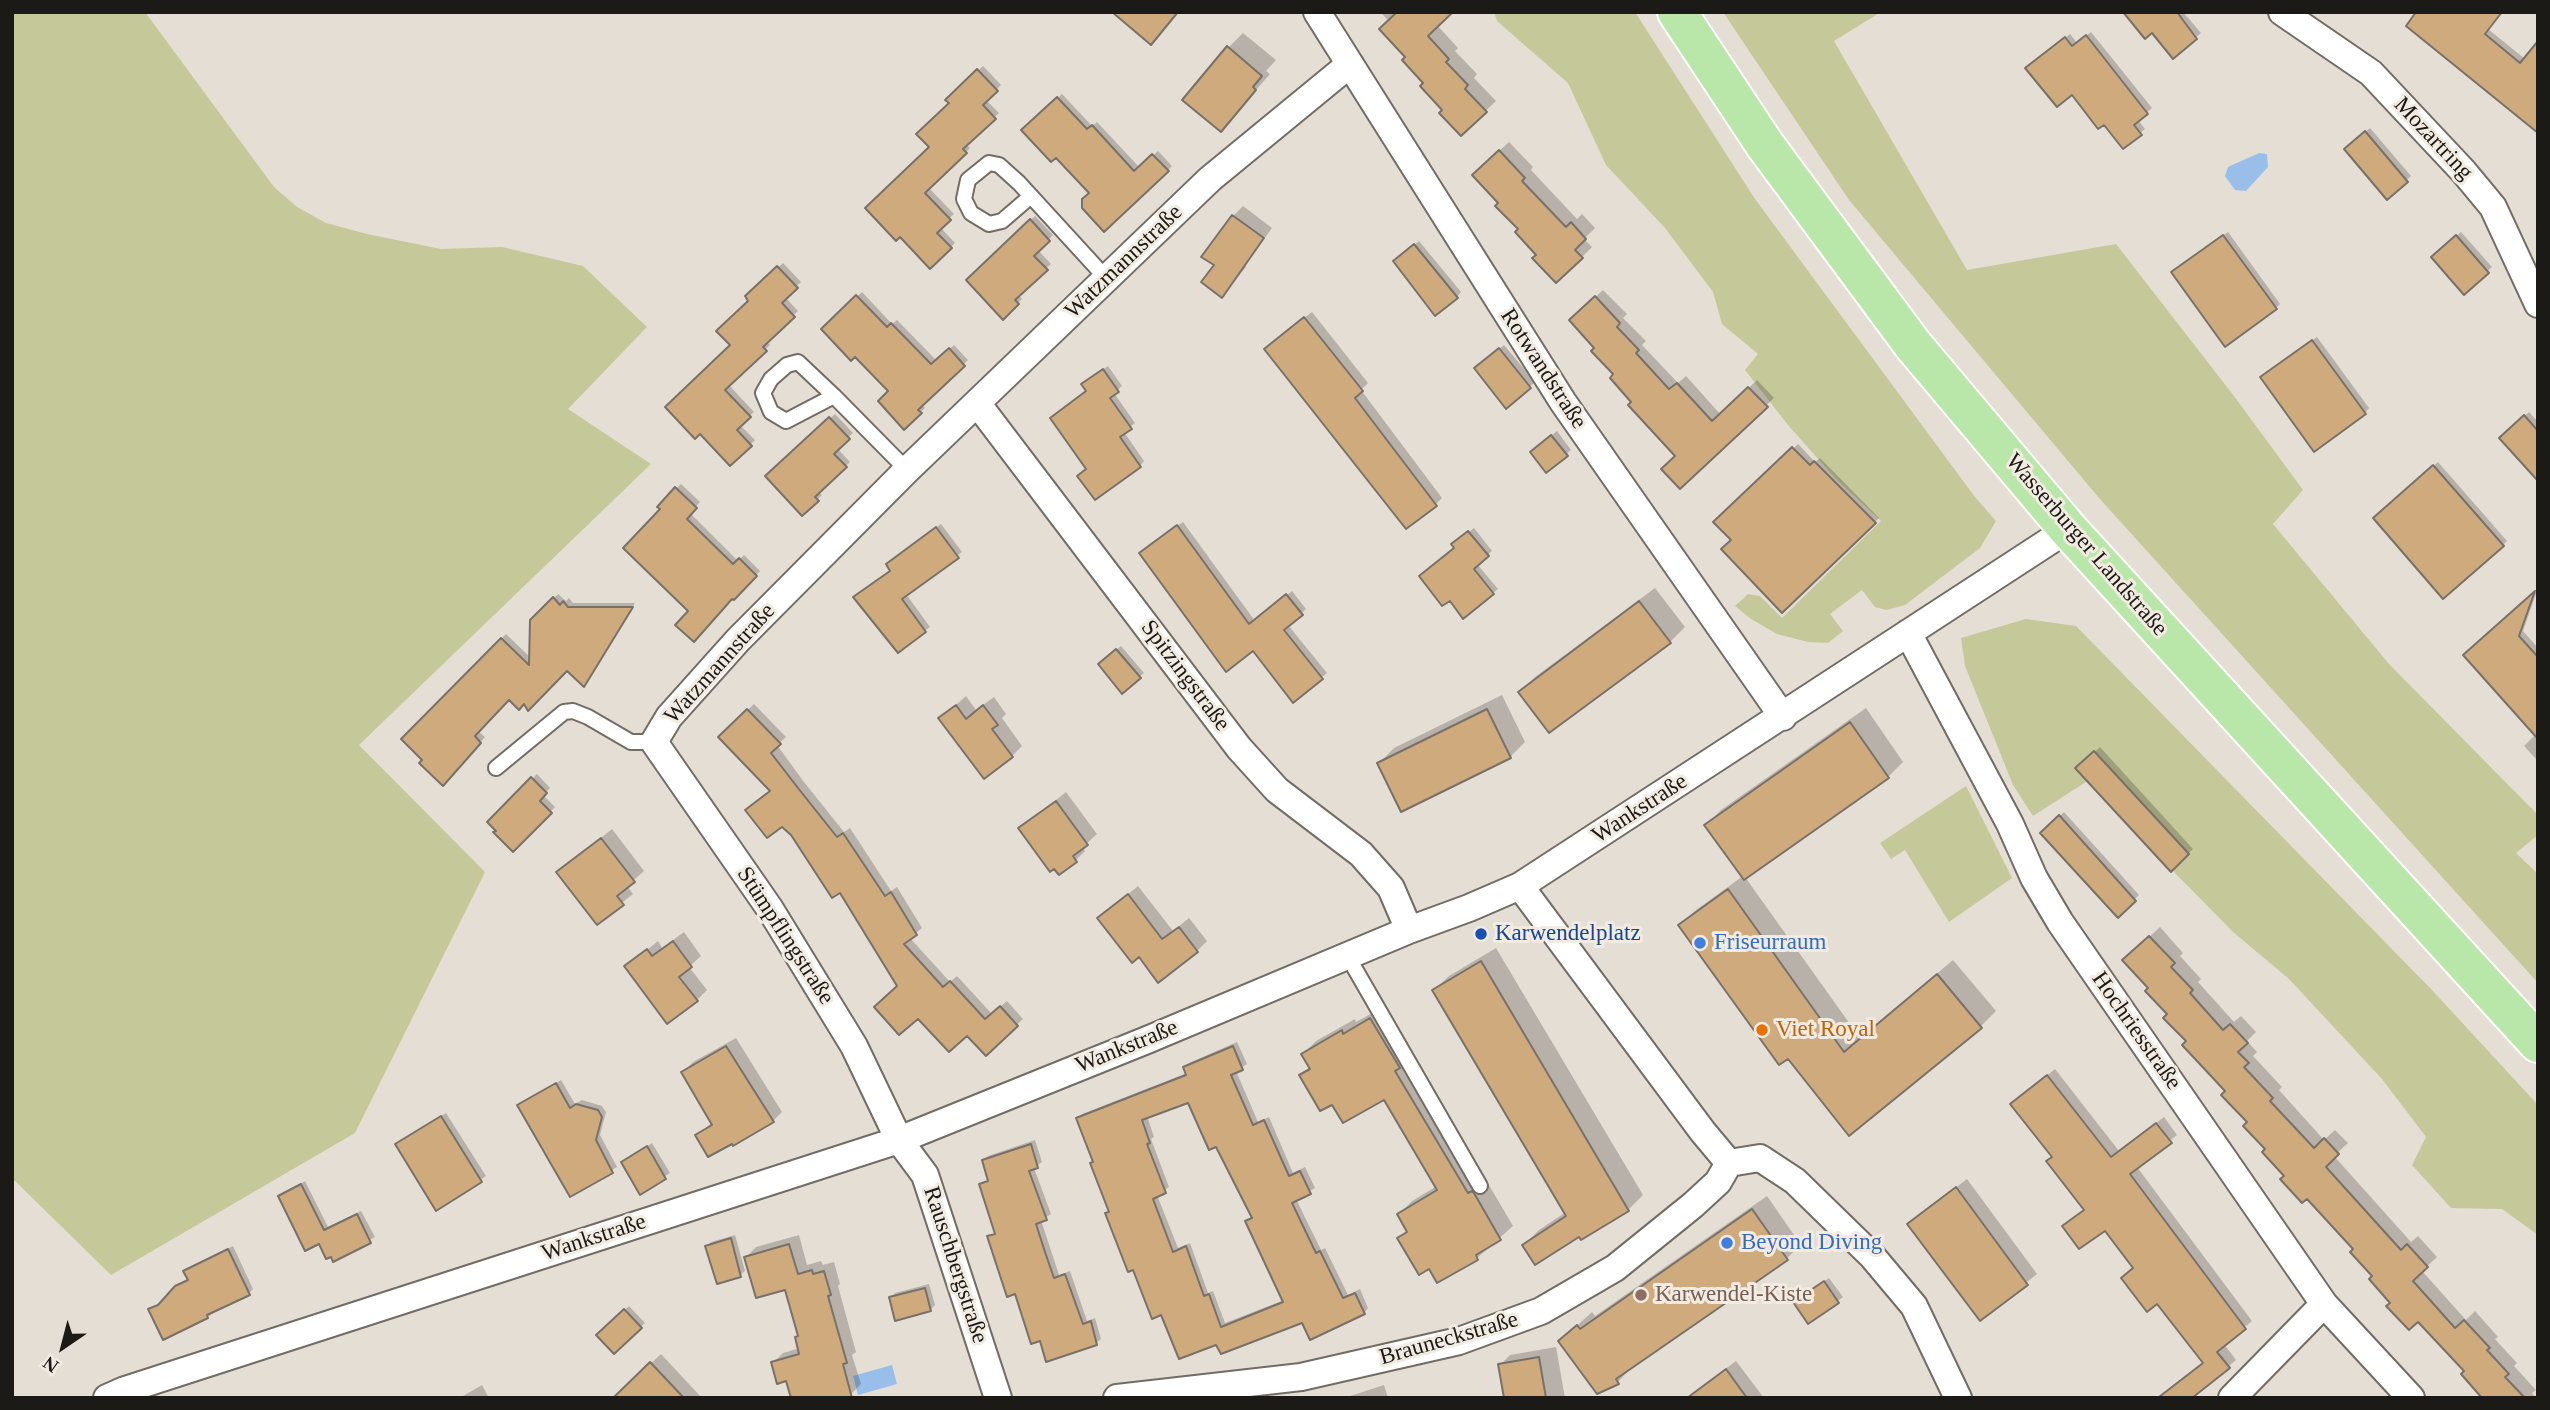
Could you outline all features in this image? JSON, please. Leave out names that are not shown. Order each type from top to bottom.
[{"type":"main road","name":"Wasserburger Landstraße","points":[[1677,12],[1765,145],[1913,345],[2068,529],[2538,1043]]},
{"type":"street","name":"Rotwandstraße","points":[[1317,12],[1563,402],[1783,717]]},
{"type":"street","name":"Mozartring","points":[[2282,12],[2371,73],[2464,172],[2493,207],[2538,304]]},
{"type":"street","name":"Watzmannstraße","points":[[654,742],[669,716],[738,639],[907,470],[1210,179],[1350,64]]},
{"type":"street","name":"Spitzingstraße","points":[[978,403],[1239,748],[1277,790],[1362,854],[1391,888],[1409,930]]},
{"type":"street","name":"Wankstraße","points":[[107,1398],[900,1139],[1520,886],[2068,529]]},
{"type":"street","name":"Hochriesstraße","points":[[1908,633],[2010,824],[2034,878],[2060,922],[2324,1304],[2411,1398]]},
{"type":"street","name":"Stümpflingstraße","points":[[654,742],[770,909],[854,1045],[900,1139]]},
{"type":"street","points":[[1520,886],[1729,1163],[1760,1158],[1795,1181],[1872,1256],[1914,1306],[1958,1398]]},
{"type":"street","name":"Rauschbergstraße","points":[[900,1139],[925,1175],[998,1398]]},
{"type":"street","name":"Brauneckstraße","points":[[1117,1398],[1301,1377],[1460,1341],[1541,1311],[1615,1268],[1718,1182],[1729,1163]]},
{"type":"street","points":[[2232,1398],[2324,1304]]},
{"type":"lane","points":[[1031,196],[1002,221],[989,224],[967,208],[965,189],[968,180],[989,163],[999,165],[1031,196],[1106,278]]},
{"type":"lane","points":[[834,396],[786,421],[771,412],[763,393],[771,379],[788,365],[798,362],[834,396],[907,470]]},
{"type":"lane","points":[[496,768],[555,716],[564,712],[573,711],[588,717],[631,742],[654,742]]},
{"type":"lane","points":[[1347,955],[1480,1186]]},
{"type":"green space","points":[[12,12],[145,12],[274,187],[297,207],[326,223],[367,234],[441,249],[502,247],[583,266],[647,327],[568,409],[651,464],[359,745],[485,872],[355,1133],[111,1275],[12,1178]]},
{"type":"green space","points":[[1494,12],[1635,12],[1755,199],[1975,497],[1996,521],[1980,548],[1905,605],[1887,610],[1875,607],[1862,590],[1830,614],[1843,631],[1828,643],[1808,642],[1777,634],[1735,606],[1748,594],[1760,596],[1782,618],[1881,521],[1835,478],[1788,425],[1745,370],[1758,354],[1722,324],[1713,292],[1665,228],[1606,165],[1568,83],[1497,21]]},
{"type":"green space","points":[[1723,12],[1881,12],[1834,41],[1967,270],[2116,244],[2303,490],[2273,524],[2389,664],[2538,815],[2538,835],[2516,853],[2538,874],[2538,983],[2099,498],[1849,200]]},
{"type":"green space","points":[[2026,619],[2076,626],[2431,989],[2538,1105],[2538,1235],[2502,1209],[2451,1208],[2412,1165],[2426,1137],[2382,1079],[2289,979],[2233,932],[2175,873],[2122,785],[2089,780],[2033,816],[2013,785],[1965,666],[1961,638]]},
{"type":"green space","points":[[1966,786],[2012,878],[1949,922],[1905,850],[1891,859],[1880,843]]},
{"type":"water","points":[[2259,153],[2267,154],[2268,167],[2246,191],[2235,190],[2225,176],[2228,167]]},
{"type":"water","points":[[892,1365],[897,1384],[858,1395],[853,1376]]},
{"type":"building","points":[[1112,12],[1178,12],[1151,45]]},
{"type":"building","points":[[1397,12],[1453,12],[1428,36],[1449,59],[1446,62],[1468,85],[1465,89],[1487,112],[1461,136],[1439,113],[1442,110],[1420,86],[1423,83],[1402,60],[1405,57],[1379,29]]},
{"type":"building","points":[[2123,12],[2177,12],[2197,39],[2173,59],[2152,33],[2145,39]]},
{"type":"building","points":[[2416,12],[2502,12],[2485,34],[2520,63],[2538,41],[2538,133],[2406,26]]},
{"type":"building","points":[[2086,35],[2148,114],[2134,125],[2142,135],[2123,149],[2104,125],[2098,129],[2072,95],[2057,107],[2025,68],[2065,37],[2072,46]]},
{"type":"building","points":[[1227,46],[1262,76],[1253,87],[1256,90],[1221,132],[1182,100]]},
{"type":"building","points":[[977,69],[998,91],[983,105],[996,119],[963,149],[967,153],[925,193],[951,220],[937,233],[952,248],[930,269],[900,237],[896,241],[865,208],[929,147],[916,134],[949,103],[945,100]]},
{"type":"building","points":[[1057,97],[1087,129],[1092,125],[1134,171],[1152,154],[1169,171],[1104,232],[1082,208],[1082,199],[1089,193],[1056,158],[1051,162],[1021,130]]},
{"type":"building","points":[[2365,131],[2408,182],[2387,200],[2344,149]]},
{"type":"building","points":[[1499,150],[1525,178],[1522,181],[1566,227],[1571,222],[1586,239],[1575,250],[1583,258],[1556,283],[1532,258],[1536,255],[1515,232],[1518,229],[1495,206],[1498,203],[1472,175]]},
{"type":"building","points":[[1232,215],[1264,238],[1222,298],[1201,282],[1214,265],[1201,257]]},
{"type":"building","points":[[1030,219],[1050,241],[1034,256],[1048,270],[1015,300],[1019,304],[1003,320],[966,280]]},
{"type":"building","points":[[2223,235],[2277,309],[2225,347],[2171,272]]},
{"type":"building","points":[[2456,235],[2489,273],[2464,295],[2431,257]]},
{"type":"building","points":[[1414,244],[1458,298],[1435,316],[1393,261]]},
{"type":"building","points":[[777,266],[798,288],[782,303],[795,317],[763,347],[767,351],[725,390],[751,417],[737,430],[752,446],[730,466],[700,434],[695,439],[665,407],[730,345],[716,331],[748,301],[745,296]]},
{"type":"building","points":[[856,295],[887,327],[891,323],[931,364],[949,348],[965,366],[918,410],[922,413],[904,430],[878,401],[888,391],[855,357],[851,361],[821,329]]},
{"type":"building","points":[[1595,296],[1620,323],[1617,327],[1639,350],[1636,353],[1669,389],[1677,383],[1712,421],[1748,387],[1768,407],[1680,489],[1661,469],[1675,456],[1628,405],[1631,402],[1610,378],[1613,374],[1591,351],[1594,348],[1569,320]]},
{"type":"building","points":[[1304,317],[1363,391],[1355,398],[1437,506],[1406,529],[1264,349]]},
{"type":"building","points":[[2312,340],[2366,414],[2314,452],[2260,377]]},
{"type":"building","points":[[1499,348],[1531,388],[1506,409],[1474,368]]},
{"type":"building","points":[[1103,369],[1119,392],[1110,398],[1132,429],[1120,437],[1141,467],[1095,500],[1077,476],[1086,469],[1050,418],[1086,391],[1081,384]]},
{"type":"building","points":[[2524,415],[2538,431],[2538,481],[2499,438]]},
{"type":"building","points":[[829,417],[850,439],[834,454],[847,467],[815,497],[819,501],[802,516],[765,476]]},
{"type":"building","points":[[1551,435],[1568,456],[1546,473],[1530,452]]},
{"type":"building","points":[[1792,447],[1810,465],[1814,461],[1876,523],[1782,613],[1721,549],[1731,540],[1713,522]]},
{"type":"building","points":[[2433,465],[2504,546],[2443,599],[2373,518]]},
{"type":"building","points":[[675,487],[697,508],[687,519],[733,564],[739,558],[757,576],[732,599],[694,642],[675,625],[688,611],[623,548],[660,509],[657,507]]},
{"type":"building","points":[[1177,525],[1249,624],[1286,594],[1303,615],[1284,630],[1323,679],[1293,703],[1253,651],[1226,672],[1139,553]]},
{"type":"building","points":[[936,527],[959,558],[902,599],[926,632],[898,653],[853,597],[890,571],[886,564]]},
{"type":"building","points":[[1468,531],[1489,556],[1474,569],[1494,594],[1463,619],[1450,601],[1442,606],[1419,576],[1454,548],[1451,544]]},
{"type":"building","points":[[2535,591],[2519,636],[2538,657],[2538,739],[2463,655]]},
{"type":"building","points":[[553,597],[560,605],[563,601],[568,607],[633,607],[584,687],[567,671],[528,711],[524,704],[519,710],[509,700],[475,736],[481,743],[443,786],[419,763],[422,760],[401,739],[501,638],[529,665],[530,620]]},
{"type":"building","points":[[1639,601],[1671,643],[1549,733],[1518,692]]},
{"type":"building","points":[[1116,649],[1141,678],[1122,694],[1098,664]]},
{"type":"building","points":[[956,705],[966,719],[983,705],[998,725],[992,729],[1013,757],[984,779],[938,718]]},
{"type":"building","points":[[747,709],[781,744],[771,753],[798,788],[837,837],[843,833],[885,896],[891,892],[917,935],[904,944],[943,987],[950,981],[985,1019],[1000,1006],[1018,1026],[986,1056],[967,1036],[949,1052],[918,1019],[899,1035],[874,1007],[897,986],[840,893],[832,898],[791,835],[782,827],[767,838],[745,810],[770,791],[718,737]]},
{"type":"building","points":[[1487,709],[1511,758],[1401,812],[1377,763]]},
{"type":"building","points":[[1850,722],[1889,778],[1744,880],[1704,825]]},
{"type":"building","points":[[2094,751],[2189,854],[2171,872],[2075,768]]},
{"type":"building","points":[[531,777],[547,793],[540,801],[552,813],[513,852],[487,822]]},
{"type":"building","points":[[1056,801],[1088,845],[1073,856],[1077,862],[1059,875],[1054,869],[1050,872],[1018,828]]},
{"type":"building","points":[[2059,815],[2136,901],[2118,918],[2040,833]]},
{"type":"building","points":[[601,838],[635,882],[617,896],[624,905],[597,925],[556,872]]},
{"type":"building","points":[[1728,889],[1844,1052],[1937,974],[1982,1028],[1849,1136],[1788,1059],[1779,1065],[1678,925]]},
{"type":"building","points":[[1128,894],[1162,939],[1179,927],[1198,952],[1158,983],[1139,957],[1132,963],[1097,918]]},
{"type":"building","points":[[2149,936],[2175,963],[2171,967],[2193,990],[2190,993],[2223,1030],[2230,1024],[2248,1043],[2238,1052],[2249,1063],[2244,1067],[2273,1098],[2270,1101],[2314,1148],[2324,1138],[2339,1154],[2326,1167],[2401,1250],[2407,1244],[2428,1267],[2413,1281],[2455,1328],[2464,1320],[2490,1348],[2487,1350],[2509,1374],[2505,1377],[2525,1398],[2482,1398],[2461,1374],[2464,1371],[2418,1322],[2409,1330],[2386,1306],[2390,1303],[2369,1279],[2372,1276],[2350,1252],[2353,1249],[2307,1199],[2302,1203],[2280,1179],[2284,1176],[2262,1152],[2265,1149],[2243,1126],[2247,1122],[2221,1095],[2225,1091],[2182,1045],[2186,1041],[2163,1018],[2167,1014],[2145,991],[2148,988],[2122,960]]},
{"type":"building","points":[[673,941],[692,967],[679,977],[698,1001],[667,1024],[624,966],[647,949],[652,956]]},
{"type":"building","points":[[1481,961],[1629,1211],[1581,1240],[1579,1237],[1535,1265],[1522,1245],[1566,1216],[1432,990]]},
{"type":"building","points":[[1370,1018],[1400,1068],[1395,1071],[1468,1193],[1474,1193],[1501,1240],[1476,1255],[1478,1260],[1437,1283],[1429,1269],[1419,1275],[1397,1238],[1407,1232],[1397,1214],[1437,1190],[1384,1100],[1343,1123],[1332,1105],[1320,1111],[1299,1075],[1310,1069],[1301,1054],[1342,1030],[1343,1034]]},
{"type":"building","points":[[726,1046],[774,1122],[708,1157],[695,1135],[712,1125],[681,1072]]},
{"type":"building","points":[[1233,1046],[1243,1070],[1231,1075],[1253,1125],[1264,1120],[1289,1176],[1300,1171],[1311,1194],[1292,1203],[1316,1253],[1320,1251],[1343,1298],[1355,1293],[1365,1314],[1310,1340],[1302,1323],[1221,1354],[1216,1345],[1179,1359],[1161,1315],[1152,1319],[1133,1270],[1128,1272],[1105,1213],[1109,1212],[1076,1118],[1186,1075],[1183,1067]],"holes":[[[1188,1103],[1209,1150],[1216,1147],[1252,1218],[1245,1221],[1283,1302],[1221,1327],[1209,1294],[1204,1296],[1186,1246],[1173,1252],[1153,1199],[1166,1193],[1147,1144],[1150,1143],[1142,1120]]]},
{"type":"building","points":[[2047,1075],[2111,1157],[2156,1123],[2172,1143],[2130,1174],[2246,1329],[2217,1352],[2230,1368],[2192,1398],[2159,1397],[2203,1363],[2157,1304],[2147,1312],[2121,1278],[2133,1268],[2105,1231],[2079,1249],[2062,1226],[2084,1210],[2046,1161],[2052,1157],[2010,1104]]},
{"type":"building","points":[[556,1083],[570,1108],[576,1104],[598,1110],[602,1117],[596,1140],[613,1173],[570,1197],[517,1105]]},
{"type":"building","points":[[441,1116],[482,1182],[436,1211],[395,1144]]},
{"type":"building","points":[[1031,1144],[1038,1168],[1029,1171],[1047,1220],[1036,1224],[1045,1252],[1054,1278],[1065,1274],[1083,1324],[1091,1321],[1097,1345],[1046,1362],[1040,1341],[1031,1344],[1015,1294],[1007,1297],[987,1236],[995,1234],[979,1184],[988,1181],[982,1160]]},
{"type":"building","points":[[647,1146],[666,1179],[640,1195],[621,1162]]},
{"type":"building","points":[[301,1184],[324,1230],[357,1214],[371,1243],[333,1262],[331,1257],[326,1259],[319,1244],[305,1251],[278,1196]]},
{"type":"building","points":[[1956,1187],[2028,1285],[1980,1321],[1907,1224]]},
{"type":"building","points":[[1752,1209],[1788,1260],[1616,1379],[1619,1384],[1597,1394],[1558,1341],[1577,1325],[1580,1329]]},
{"type":"building","points":[[731,1238],[741,1277],[717,1284],[705,1246]]},
{"type":"building","points":[[789,1244],[798,1274],[812,1270],[813,1274],[824,1271],[831,1295],[828,1296],[847,1363],[843,1364],[852,1398],[791,1398],[786,1381],[777,1384],[771,1362],[799,1354],[795,1337],[798,1336],[785,1290],[756,1298],[744,1257]]},
{"type":"building","points":[[228,1249],[250,1295],[163,1340],[148,1309],[158,1305],[175,1286],[188,1280],[183,1271]]},
{"type":"building","points":[[1824,1281],[1839,1303],[1808,1324],[1793,1302]]},
{"type":"building","points":[[925,1288],[931,1311],[895,1321],[889,1297]]},
{"type":"building","points":[[624,1309],[642,1328],[614,1354],[596,1335]]},
{"type":"building","points":[[1539,1357],[1546,1398],[1504,1398],[1498,1364]]},
{"type":"building","points":[[650,1362],[684,1398],[613,1398]]},
{"type":"building","points":[[1726,1369],[1747,1398],[1687,1398]]},
{"type":"place","name":"Karwendelplatz","points":[[1481,934]]},
{"type":"place","name":"Friseurraum","points":[[1700,943]]},
{"type":"place","name":"Viet Royal","points":[[1762,1030]]},
{"type":"place","name":"Beyond Diving","points":[[1727,1243]]},
{"type":"place","name":"Karwendel-Kiste","points":[[1641,1295]]}]
